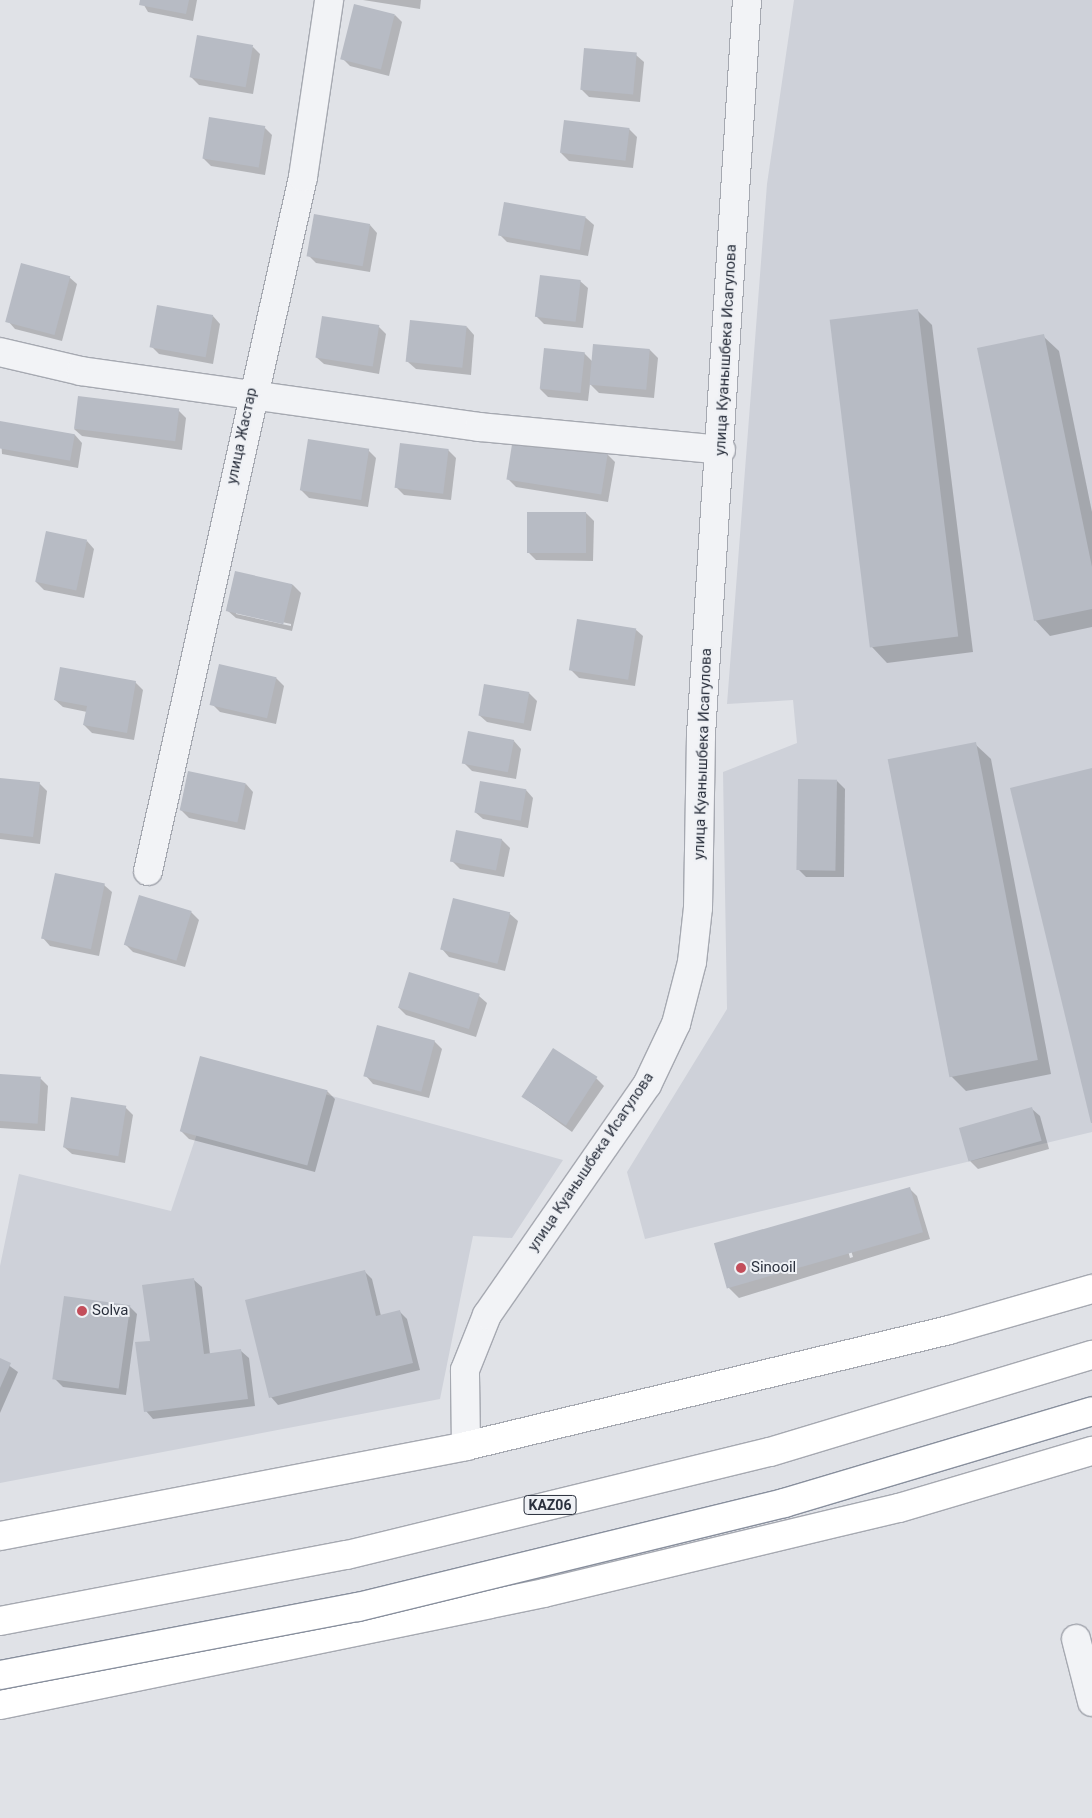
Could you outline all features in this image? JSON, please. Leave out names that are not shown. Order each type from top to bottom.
[{"type":"main road","points":[[0,1536],[466,1446],[948,1330],[1092,1288]]},
{"type":"main road","name":"KАZ06","points":[[0,1621],[346,1555],[712,1466],[1092,1355]]},
{"type":"main road","points":[[0,1674],[397,1598],[784,1504],[1092,1411]]},
{"type":"main road","points":[[0,1705],[544,1594],[899,1508],[1092,1451]]},
{"type":"main road","points":[[0,1555],[36,1530]]},
{"type":"main road","points":[[0,1674],[17,1684],[51,1694]]},
{"type":"street","name":"улица Жастар","points":[[148,871],[251,394],[303,177],[330,0]]},
{"type":"street","name":"улица Куанышбека Исагулова","points":[[466,1446],[465,1370],[487,1315],[647,1085],[676,1024],[692,962],[698,908],[701,735],[721,450],[747,0]]},
{"type":"street","points":[[0,352],[81,370],[479,427],[721,450]]},
{"type":"street","points":[[1076,1639],[1092,1702]]},
{"type":"shaded area","points":[[794,0],[1092,0],[1092,1132],[645,1239],[627,1172],[727,1009],[723,772],[797,743],[793,700],[727,704],[767,184]]},
{"type":"shaded area","points":[[220,1065],[563,1160],[512,1238],[473,1236],[440,1399],[0,1483],[0,1266],[19,1174],[171,1211]]},
{"type":"building","points":[[140,0],[189,0],[186,14],[139,5]]},
{"type":"building","points":[[354,4],[395,14],[381,69],[340,59]]},
{"type":"building","points":[[197,35],[253,45],[246,87],[190,77]]},
{"type":"building","points":[[584,48],[637,53],[633,94],[580,90]]},
{"type":"building","points":[[209,117],[265,126],[259,167],[202,158]]},
{"type":"building","points":[[564,120],[630,128],[625,161],[560,153]]},
{"type":"building","points":[[504,202],[586,216],[580,250],[498,235]]},
{"type":"building","points":[[314,214],[370,224],[363,266],[307,256]]},
{"type":"building","points":[[21,263],[70,276],[54,335],[5,322]]},
{"type":"building","points":[[540,275],[581,280],[576,322],[535,317]]},
{"type":"building","points":[[157,305],[213,315],[206,357],[150,347]]},
{"type":"building","points":[[918,309],[958,637],[870,647],[830,320]]},
{"type":"building","points":[[322,316],[379,325],[373,367],[315,357]]},
{"type":"building","points":[[410,320],[467,326],[462,368],[406,362]]},
{"type":"building","points":[[1044,334],[1092,567],[1092,609],[1034,621],[977,348]]},
{"type":"building","points":[[593,344],[650,349],[646,390],[589,385]]},
{"type":"building","points":[[544,348],[585,352],[580,393],[540,389]]},
{"type":"building","points":[[78,396],[179,408],[175,441],[74,429]]},
{"type":"building","points":[[0,421],[75,434],[70,461],[0,448]]},
{"type":"building","points":[[513,438],[608,453],[601,495],[506,479]]},
{"type":"building","points":[[308,439],[369,449],[361,500],[300,490]]},
{"type":"building","points":[[400,443],[449,449],[443,494],[395,488]]},
{"type":"building","points":[[527,512],[586,512],[586,553],[527,553]]},
{"type":"building","points":[[46,531],[87,540],[76,591],[35,582]]},
{"type":"building","points":[[235,571],[292,584],[283,624],[226,611]]},
{"type":"building","points":[[577,619],[636,628],[628,680],[569,670]]},
{"type":"building","points":[[219,664],[276,677],[267,718],[210,705]]},
{"type":"building","points":[[60,667],[136,681],[127,733],[83,725],[87,706],[54,700]]},
{"type":"building","points":[[484,684],[529,692],[524,724],[478,716]]},
{"type":"building","points":[[468,731],[514,740],[508,772],[462,763]]},
{"type":"building","points":[[976,742],[1038,1060],[949,1077],[888,759]]},
{"type":"building","points":[[1092,768],[1092,1123],[1091,1123],[1010,788]]},
{"type":"building","points":[[188,771],[246,783],[237,822],[180,810]]},
{"type":"building","points":[[0,778],[40,782],[33,837],[0,833]]},
{"type":"building","points":[[798,779],[837,780],[835,871],[796,870]]},
{"type":"building","points":[[480,781],[526,789],[521,821],[474,813]]},
{"type":"building","points":[[456,830],[502,839],[496,870],[450,861]]},
{"type":"building","points":[[55,873],[105,884],[91,949],[41,939]]},
{"type":"building","points":[[139,895],[192,911],[176,961],[124,945]]},
{"type":"building","points":[[453,898],[510,912],[497,964],[440,949]]},
{"type":"building","points":[[409,972],[480,994],[469,1029],[398,1007]]},
{"type":"building","points":[[377,1025],[435,1041],[421,1092],[363,1076]]},
{"type":"building","points":[[553,1048],[597,1077],[566,1126],[521,1097]]},
{"type":"building","points":[[200,1056],[328,1090],[307,1166],[180,1131]]},
{"type":"building","points":[[0,1074],[41,1077],[38,1124],[0,1121]]},
{"type":"building","points":[[71,1097],[126,1106],[118,1156],[63,1147]]},
{"type":"building","points":[[1032,1107],[1042,1141],[969,1162],[959,1128]]},
{"type":"building","points":[[910,1187],[923,1232],[727,1288],[714,1243]]},
{"type":"building","points":[[365,1270],[376,1316],[400,1310],[413,1363],[269,1398],[245,1300]]},
{"type":"building","points":[[194,1278],[204,1354],[241,1349],[248,1399],[144,1412],[135,1342],[150,1341],[142,1285]]},
{"type":"building","points":[[64,1296],[130,1305],[119,1389],[52,1379]]},
{"type":"building","points":[[0,1358],[11,1363],[0,1388]]},
{"type":"place","name":"Sinooil","points":[[741,1268]]},
{"type":"place","name":"Solva","points":[[82,1311]]}]
